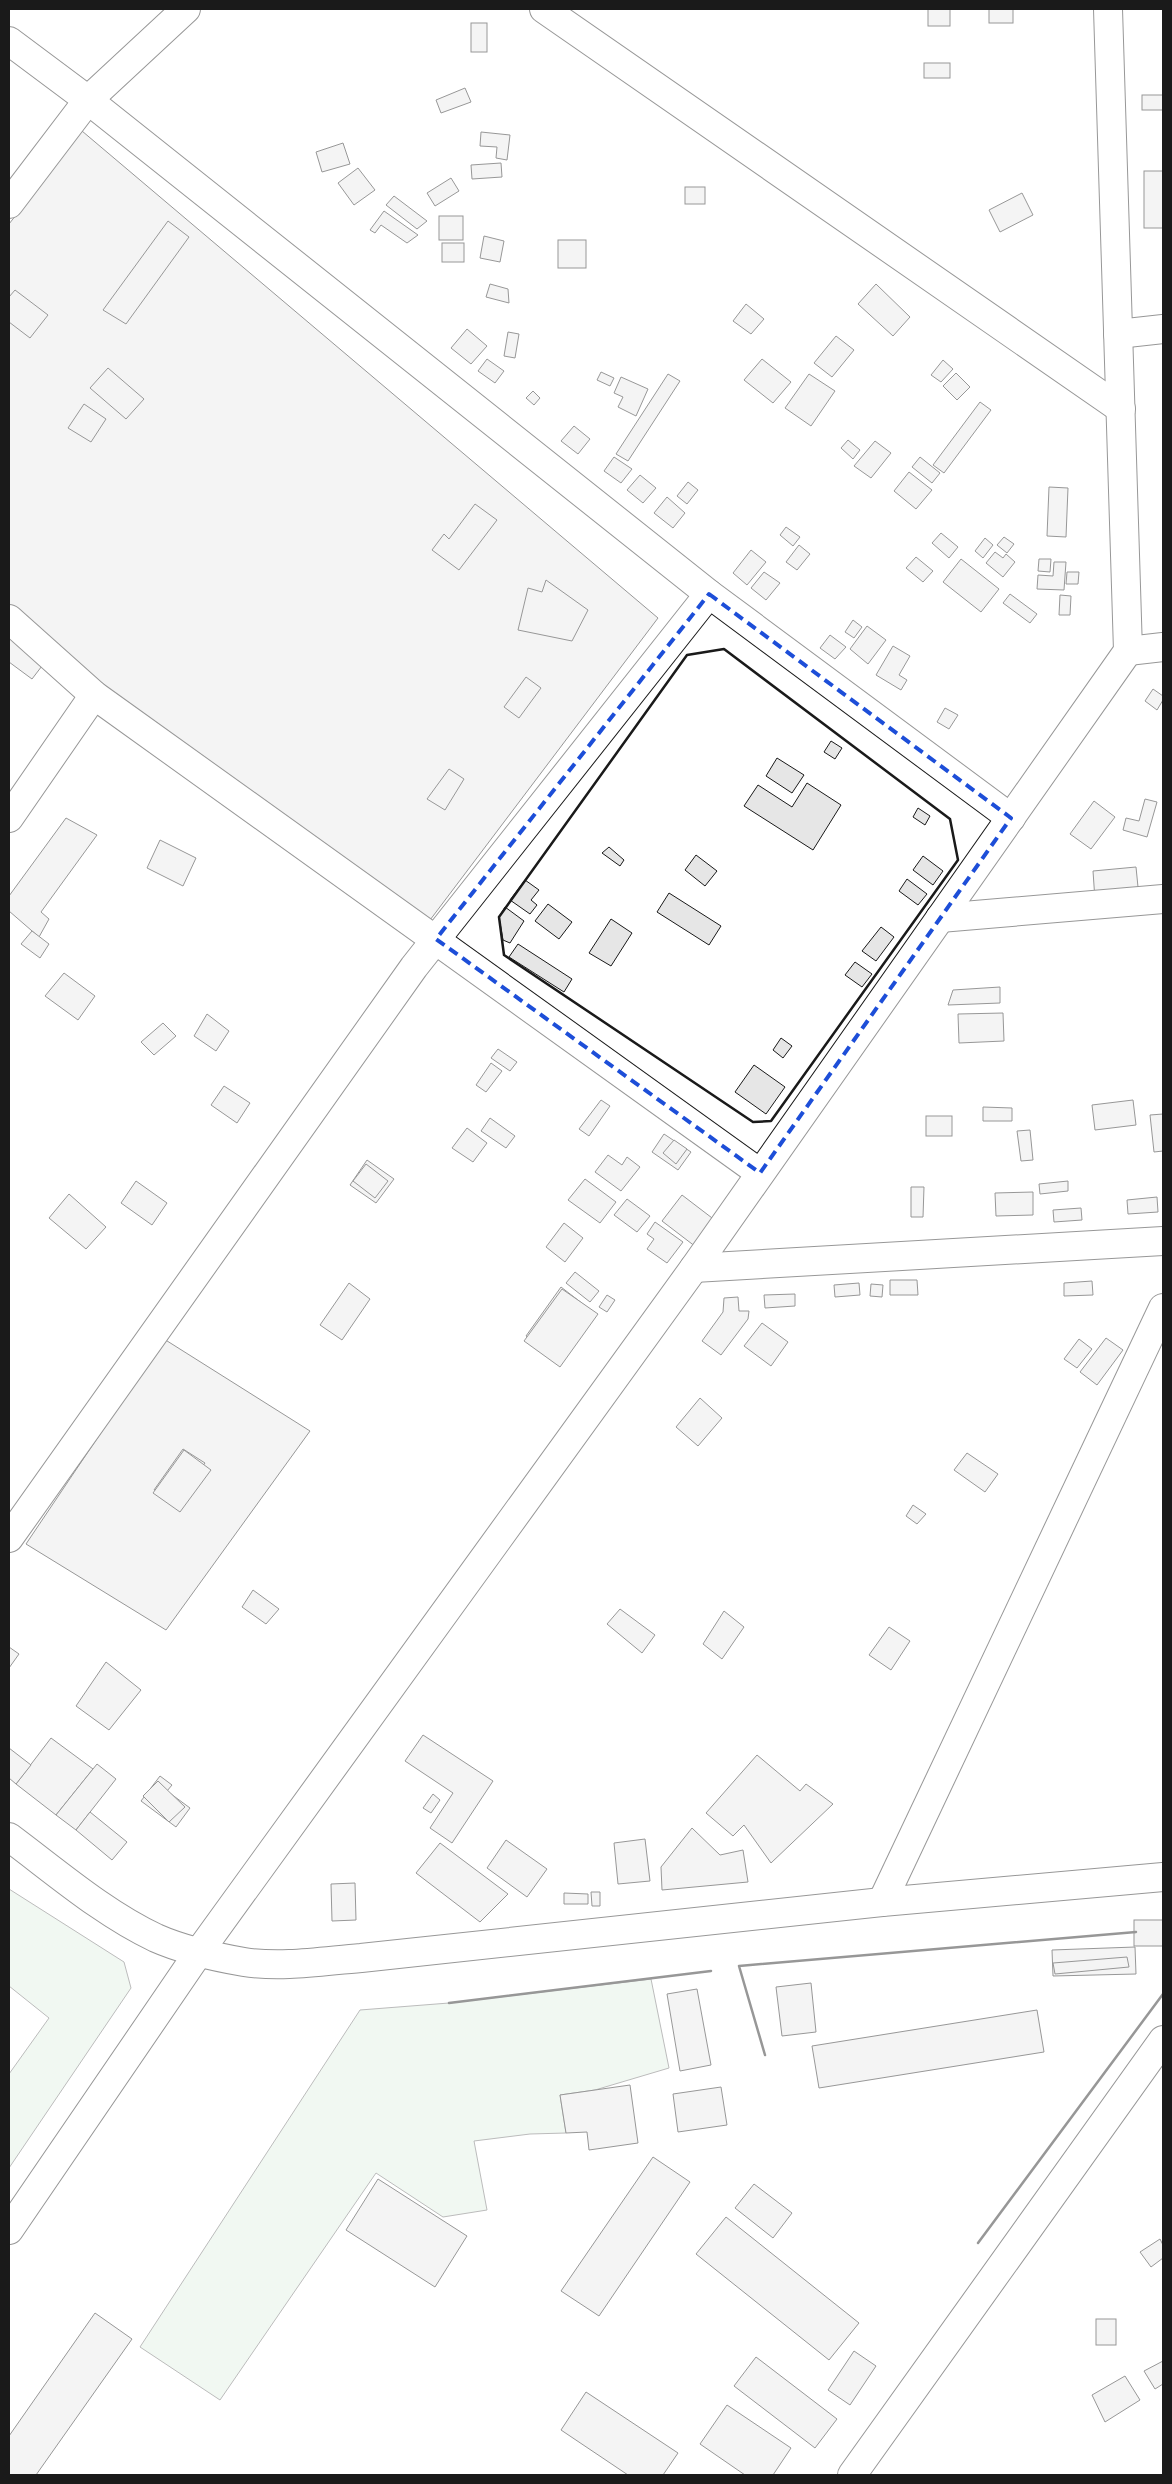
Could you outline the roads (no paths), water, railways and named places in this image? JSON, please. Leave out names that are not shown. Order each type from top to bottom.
[{"type":"main road","points":[[9,204],[88,100],[186,9]]},
{"type":"main road","points":[[544,9],[1121,409]]},
{"type":"main road","points":[[9,2230],[199,1952],[694,1268],[1128,651],[1108,9]]},
{"type":"main road","points":[[9,41],[88,100],[709,594],[1011,818]]},
{"type":"main road","points":[[1118,334],[1163,329]]},
{"type":"main road","points":[[9,1538],[402,983],[709,594]]},
{"type":"main road","points":[[9,619],[94,695],[760,1173]]},
{"type":"main road","points":[[1128,651],[1163,647]]},
{"type":"main road","points":[[9,818],[94,695]]},
{"type":"main road","points":[[940,918],[1163,899]]},
{"type":"main road","points":[[694,1268],[1163,1240]]},
{"type":"main road","points":[[882,1902],[1163,1308]]},
{"type":"main road","points":[[9,1837],[122,1919],[157,1938],[199,1952],[245,1962],[298,1964],[882,1902],[1163,1877]]},
{"type":"main road","points":[[852,2475],[1163,2040]]}]
